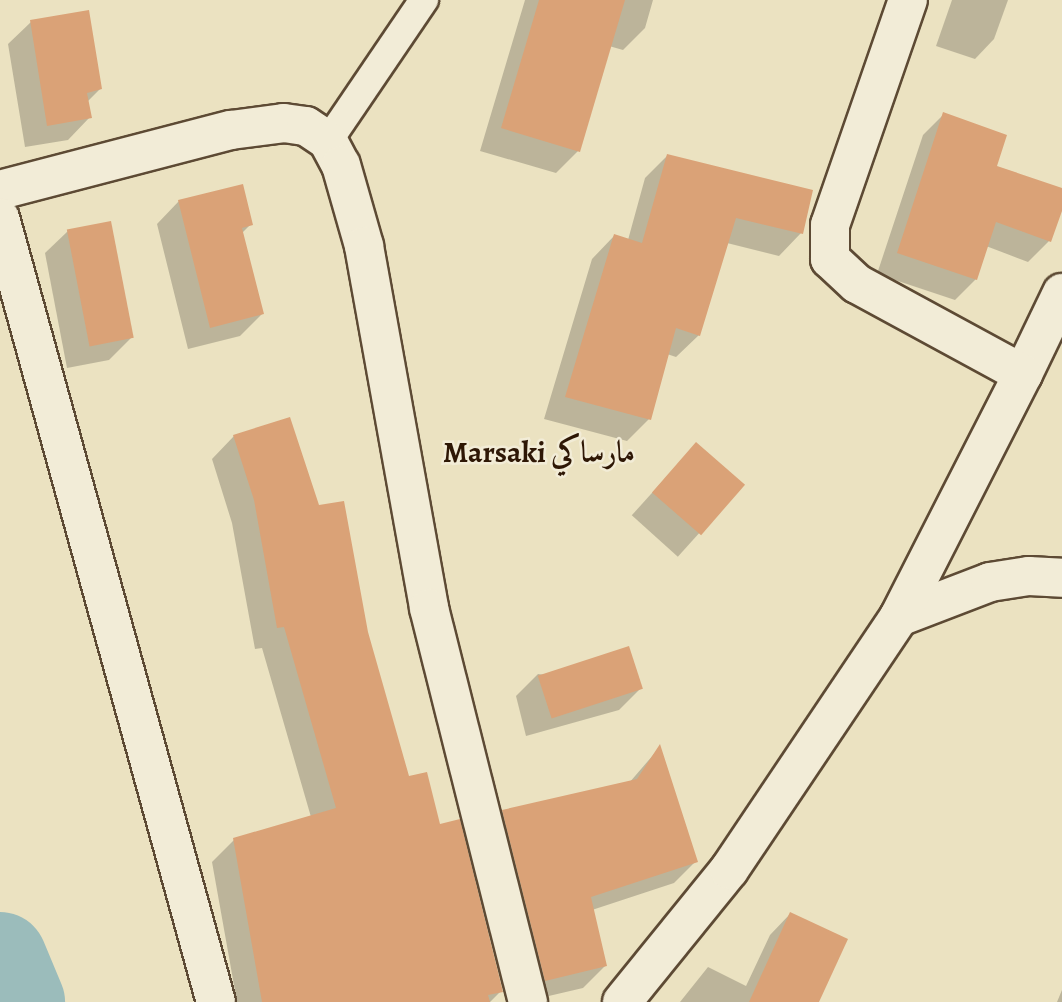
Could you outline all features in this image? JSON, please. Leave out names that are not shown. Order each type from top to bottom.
[{"type":"street","points":[[908,0],[830,225],[830,259],[856,284],[1023,374]]},
{"type":"street","points":[[0,190],[231,130],[284,123],[306,126],[328,141],[341,164],[364,246],[429,608],[528,1002]]},
{"type":"street","points":[[0,218],[216,1002]]},
{"type":"street","points":[[622,1002],[729,870],[899,617],[1062,293]]},
{"type":"street","points":[[899,617],[990,582],[1029,576],[1062,578]]},
{"type":"lane","points":[[328,141],[424,0]]},
{"type":"building","points":[[539,0],[625,0],[580,152],[501,128]]},
{"type":"building","points":[[89,10],[102,89],[87,93],[92,118],[47,126],[30,20]]},
{"type":"building","points":[[943,112],[1007,135],[997,166],[1062,188],[1062,211],[1051,242],[996,222],[977,280],[897,253]]},
{"type":"building","points":[[667,154],[813,190],[803,234],[736,218],[700,336],[676,328],[651,420],[565,397],[614,234],[642,243]]},
{"type":"building","points":[[243,184],[253,225],[242,228],[264,314],[210,328],[178,200]]},
{"type":"building","points":[[111,221],[134,338],[90,346],[67,230]]},
{"type":"building","points":[[290,417],[319,505],[344,501],[368,632],[409,776],[427,772],[440,824],[460,819],[503,992],[488,995],[490,1002],[262,1002],[233,838],[336,808],[284,627],[277,628],[254,500],[233,435]]},
{"type":"building","points":[[696,442],[745,485],[701,535],[652,493]]},
{"type":"building","points":[[629,646],[643,689],[552,718],[538,676]]},
{"type":"building","points":[[660,744],[698,862],[591,897],[607,966],[545,981],[502,810],[637,779]]},
{"type":"building","points":[[790,912],[848,939],[819,1002],[749,1002]]},
{"type":"waterway","points":[[0,959],[18,1002]]},
{"type":"district","name":"Marsaki مارساكي","points":[[539,452]]}]
